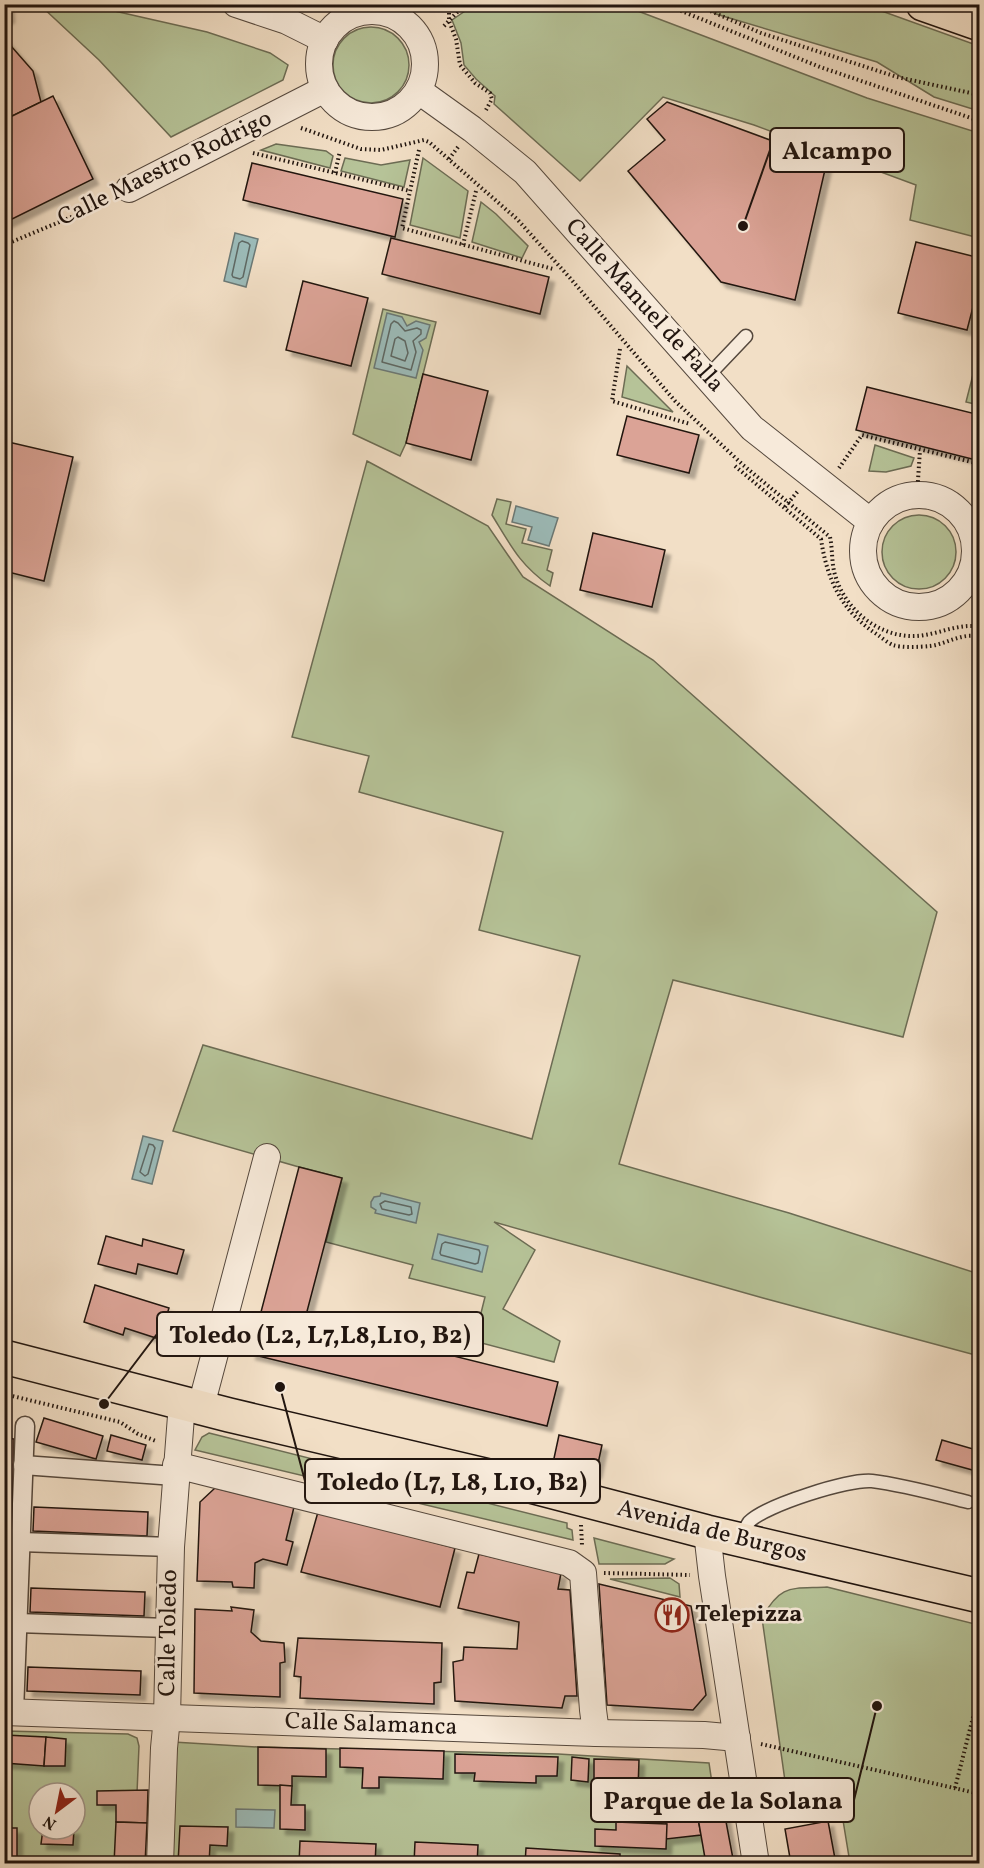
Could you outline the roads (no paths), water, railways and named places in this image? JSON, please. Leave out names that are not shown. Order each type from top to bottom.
[{"type":"main road","points":[[923,4],[980,24]]},
{"type":"main road","name":"Avenida de Burgos","points":[[4,1357],[229,1415],[707,1532],[975,1593]]},
{"type":"street","points":[[236,4],[287,21],[325,40]]},
{"type":"street","points":[[365,11],[382,12],[398,17],[411,28],[421,42],[425,58],[424,75],[419,91],[409,103],[396,112],[380,117],[364,117],[348,111],[335,102],[325,90],[319,64],[320,52],[325,40],[335,26],[349,16],[365,11]]},
{"type":"street","name":"Calle Maestro Rodrigo","points":[[129,189],[325,90]]},
{"type":"street","name":"Calle Manuel de Falla","points":[[419,91],[472,129],[525,172],[752,428],[871,522]]},
{"type":"street","points":[[917,495],[945,501],[959,511],[969,525],[975,541],[975,576],[946,601],[929,607],[910,607],[893,601],[878,590],[868,575],[863,557],[864,539],[871,522],[882,509],[896,500],[917,495]]},
{"type":"street","name":"Calle Toledo","points":[[160,1863],[164,1748],[168,1717],[168,1628],[176,1463],[191,1405],[267,1157]]},
{"type":"street","points":[[9,1712],[17,1623],[11,1595],[20,1542],[25,1426]]},
{"type":"street","points":[[23,1465],[176,1463],[569,1563],[583,1573],[596,1733]]},
{"type":"street","points":[[707,1532],[756,1863]]},
{"type":"street","points":[[20,1542],[171,1547]]},
{"type":"street","points":[[17,1623],[168,1628]]},
{"type":"street","name":"Calle Salamanca","points":[[9,1712],[704,1735],[737,1738]]},
{"type":"lane","points":[[707,377],[746,336]]},
{"type":"lane","points":[[740,1540],[749,1522],[768,1511],[840,1485],[869,1481],[916,1489],[968,1502]]},
{"type":"water","points":[[235,233],[258,239],[246,287],[224,281]]},
{"type":"water","points":[[387,313],[402,317],[407,326],[416,321],[430,325],[426,338],[419,342],[423,350],[416,378],[374,368]]},
{"type":"water","points":[[516,506],[558,518],[549,546],[528,540],[532,527],[512,522]]},
{"type":"water","points":[[143,1136],[163,1141],[152,1184],[132,1179]]},
{"type":"water","points":[[381,1193],[420,1203],[416,1223],[375,1213],[376,1210],[371,1207],[371,1202]]},
{"type":"water","points":[[438,1234],[488,1246],[482,1272],[432,1259]]},
{"type":"water","points":[[236,1809],[275,1810],[274,1828],[236,1827]]},
{"type":"place","name":"Alcampo","points":[[743,226]]},
{"type":"place","name":"Toledo (L7, L8, L10, B2)","points":[[280,1387]]},
{"type":"place","name":"Toledo (L2, L7,L8,L10, B2)","points":[[104,1404]]},
{"type":"place","name":"Telepizza","points":[[672,1615]]},
{"type":"place","name":"Parque de la Solana","points":[[877,1706]]}]
